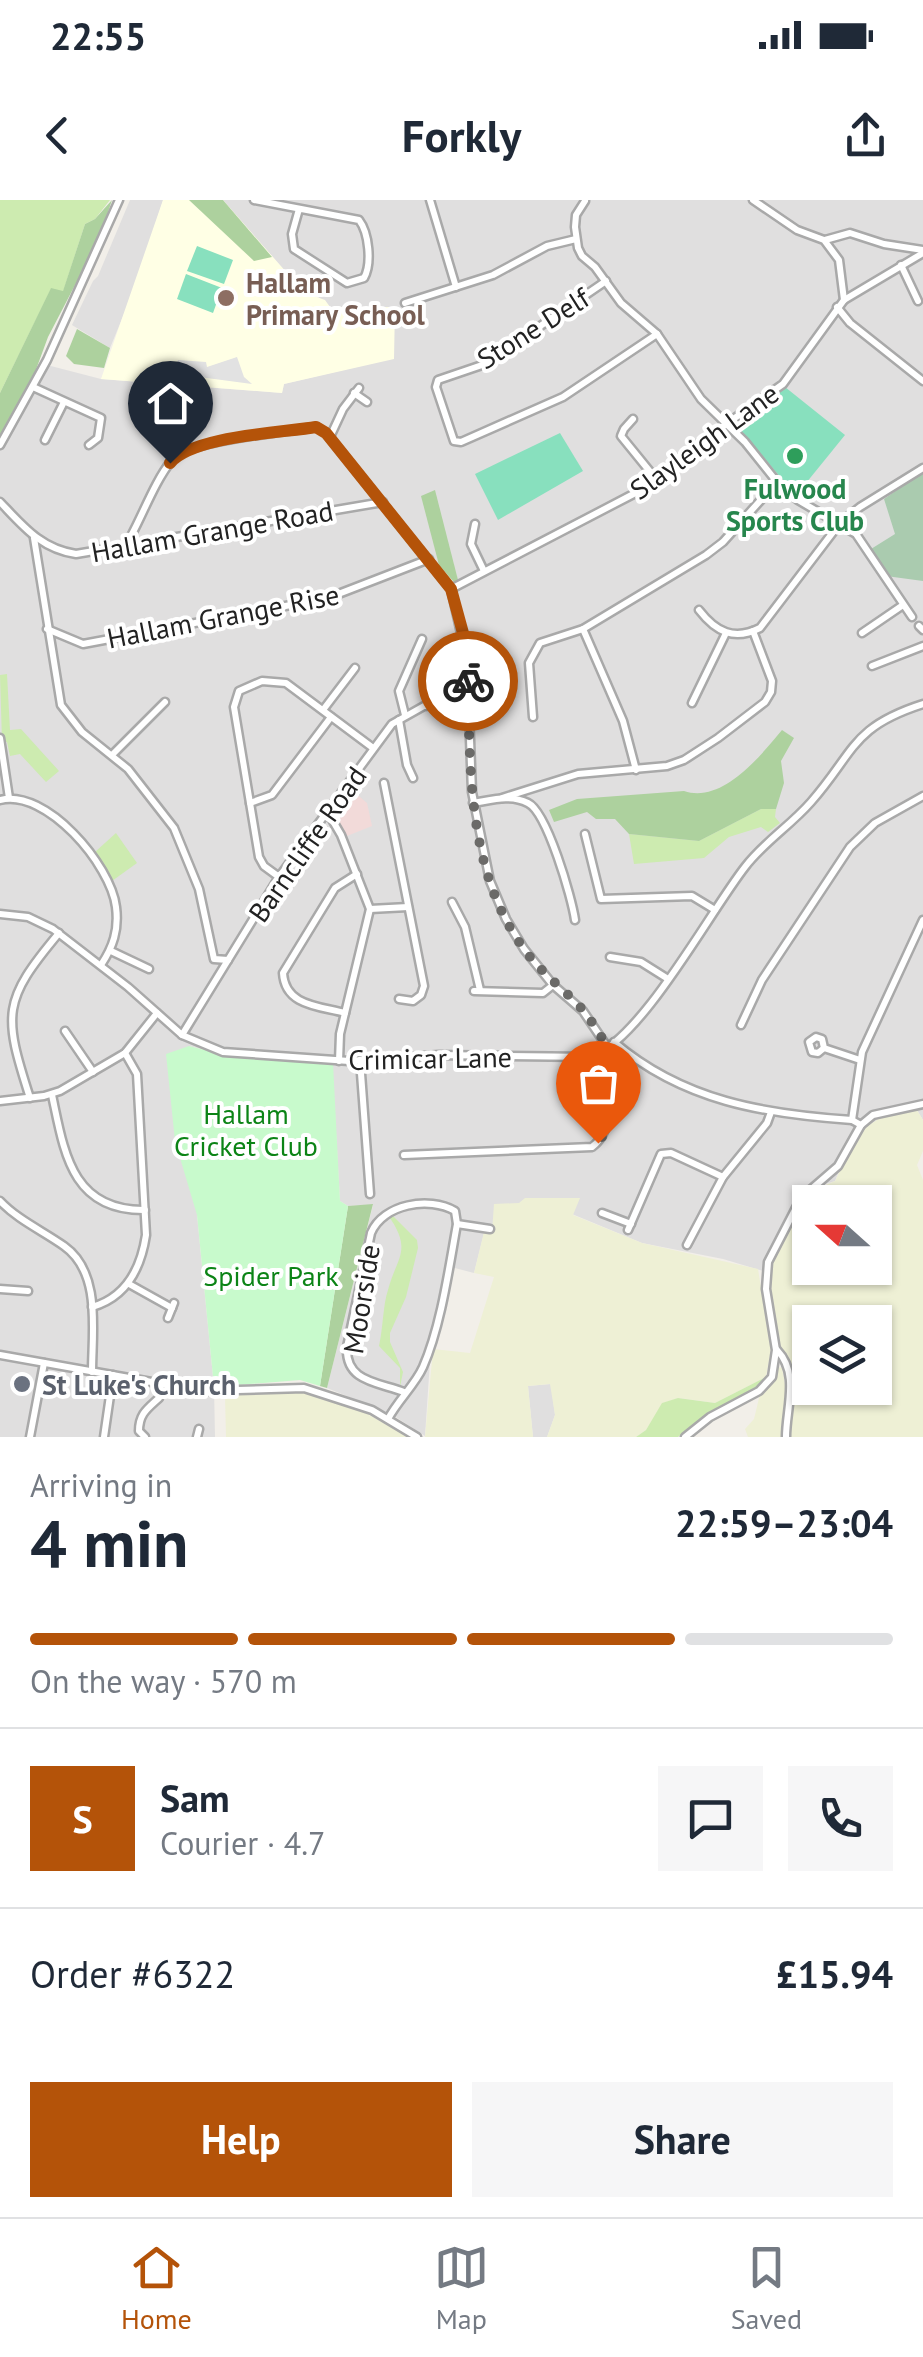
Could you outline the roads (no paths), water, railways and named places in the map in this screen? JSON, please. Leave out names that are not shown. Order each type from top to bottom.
[{"type":"street","points":[[0,445],[33,388],[119,200]]},
{"type":"street","points":[[254,200],[356,219],[362,223],[368,270],[364,278],[348,283],[294,249],[292,234],[299,209]]},
{"type":"street","points":[[430,200],[456,287]]},
{"type":"street","points":[[582,200],[576,215],[576,239],[582,256],[621,303],[657,334],[696,392],[777,482],[861,540],[912,617]]},
{"type":"street","points":[[753,200],[797,230],[824,240],[839,260],[844,300]]},
{"type":"street","points":[[824,240],[850,233],[923,252]]},
{"type":"street","points":[[405,303],[494,275],[557,242],[576,239]]},
{"type":"street","name":"Slayleigh Lane","points":[[451,589],[638,492],[783,384],[844,300],[923,252]]},
{"type":"street","points":[[901,264],[918,301]]},
{"type":"street","name":"Stone Delf","points":[[606,281],[485,364],[440,378],[436,386],[451,437],[461,442],[563,397],[657,334]]},
{"type":"street","points":[[836,307],[850,323],[923,381]]},
{"type":"street","points":[[33,388],[101,418],[98,438],[89,445]]},
{"type":"street","points":[[330,438],[357,391],[367,402]]},
{"type":"street","points":[[45,440],[64,402]]},
{"type":"street","points":[[634,420],[622,436],[656,478]]},
{"type":"street","points":[[131,546],[131,536],[166,470],[181,453],[205,445],[336,423]]},
{"type":"street","points":[[316,427],[384,502],[451,589],[463,633],[473,803],[483,856],[499,904],[524,948],[611,1044],[677,1085],[722,1102],[772,1112],[852,1120],[862,1125]]},
{"type":"street","points":[[700,610],[712,625],[726,633],[753,632],[764,624],[840,524],[860,506],[923,468]]},
{"type":"street","points":[[532,717],[528,670],[534,652],[546,641],[583,629],[714,549],[777,482]]},
{"type":"street","name":"Hallam Grange Road","points":[[0,502],[34,538],[50,548],[76,554],[384,502]]},
{"type":"street","points":[[476,524],[471,544],[484,570]]},
{"type":"street","points":[[34,538],[61,706],[82,732],[112,755],[153,798],[182,844],[199,888],[218,978]]},
{"type":"street","name":"Hallam Grange Rise","points":[[46,628],[82,644],[328,598],[429,559]]},
{"type":"street","points":[[862,633],[904,606]]},
{"type":"street","points":[[583,629],[623,722],[636,770]]},
{"type":"street","points":[[473,803],[578,774],[667,766],[684,760],[765,702],[771,692],[772,682],[753,632]]},
{"type":"street","points":[[692,703],[726,633]]},
{"type":"street","points":[[413,778],[407,765],[398,691],[414,646],[422,639]]},
{"type":"street","points":[[872,666],[923,646]]},
{"type":"street","points":[[322,710],[355,668]]},
{"type":"street","points":[[279,877],[261,862],[234,707],[239,691],[251,684],[281,681],[374,748]]},
{"type":"street","points":[[112,755],[165,702]]},
{"type":"street","points":[[402,717],[435,704],[468,702]]},
{"type":"street","points":[[404,1155],[592,1147],[602,1137],[607,1119],[608,1086],[600,1054],[646,1010],[760,849],[809,804],[858,739],[890,717],[923,704]]},
{"type":"street","points":[[250,803],[272,794],[331,717]]},
{"type":"street","name":"Barncliffe Road","points":[[182,1035],[279,877],[374,748],[402,717]]},
{"type":"street","points":[[0,738],[10,798]]},
{"type":"street","points":[[384,783],[424,986],[413,1001],[400,1000]]},
{"type":"street","points":[[516,794],[540,814],[575,920]]},
{"type":"street","points":[[742,1024],[762,980],[850,847],[875,823],[923,796]]},
{"type":"street","points":[[0,800],[10,798],[48,811],[102,871],[116,907],[116,934],[101,966]]},
{"type":"street","points":[[326,811],[335,822],[370,910],[345,1013],[339,1061]]},
{"type":"street","points":[[584,834],[601,899],[692,896],[715,910]]},
{"type":"street","points":[[345,1013],[291,996],[284,973],[335,888],[357,874]]},
{"type":"street","points":[[452,902],[465,927],[477,991],[543,992],[554,985]]},
{"type":"street","points":[[370,910],[408,907]]},
{"type":"street","name":"Crimicar Lane","points":[[0,914],[28,917],[59,933],[182,1035],[223,1052],[339,1061],[475,1054],[579,1059],[600,1054]]},
{"type":"street","points":[[852,1120],[860,1060],[923,920]]},
{"type":"street","points":[[30,1098],[13,1044],[11,1011],[26,972],[59,933]]},
{"type":"street","points":[[111,951],[149,968]]},
{"type":"street","points":[[610,957],[641,962],[668,978]]},
{"type":"street","points":[[214,958],[228,960]]},
{"type":"street","points":[[0,1101],[52,1094],[92,1072],[124,1053],[157,1013]]},
{"type":"street","points":[[65,1031],[92,1072]]},
{"type":"street","points":[[824,1048],[860,1060]]},
{"type":"street","points":[[92,1308],[111,1300],[129,1284],[144,1248],[137,1074],[124,1053]]},
{"type":"street","points":[[360,1060],[370,1194]]},
{"type":"street","points":[[52,1094],[68,1161],[79,1181],[107,1203],[145,1210]]},
{"type":"street","points":[[685,1437],[772,1377],[776,1350],[766,1289],[772,1250],[801,1198],[838,1166],[872,1115],[923,1104]]},
{"type":"street","points":[[687,1245],[722,1177],[772,1112]]},
{"type":"street","points":[[602,1213],[629,1227],[657,1158],[670,1154],[722,1177]]},
{"type":"street","points":[[0,1200],[78,1258],[85,1271],[92,1308],[92,1372]]},
{"type":"street","name":"Moorside","points":[[404,1392],[360,1378],[348,1362],[347,1347],[371,1233],[382,1215],[407,1206],[451,1208],[458,1224],[490,1229]]},
{"type":"street","points":[[0,1218],[7,1208]]},
{"type":"street","points":[[388,1419],[425,1361],[458,1224]]},
{"type":"street","points":[[129,1284],[173,1306],[168,1318]]},
{"type":"street","points":[[0,1288],[28,1291]]},
{"type":"street","points":[[776,1350],[785,1360],[791,1391],[786,1437]]},
{"type":"street","points":[[0,1355],[211,1391],[304,1388],[356,1403],[416,1437]]},
{"type":"street","points":[[30,1437],[44,1362]]},
{"type":"street","points":[[104,1437],[112,1375]]},
{"type":"street","points":[[145,1437],[139,1425],[146,1408],[159,1398],[162,1384]]},
{"type":"street","name":"Moorside","points":[[392,1388],[395,1406]]},
{"type":"place","name":"Hallam Primary School","points":[[226,298]]},
{"type":"place","name":"Fulwood Sports Club","points":[[795,456]]},
{"type":"place","name":"St Luke's Church","points":[[22,1384]]},
{"type":"park label","name":"Hallam Cricket Club","points":[[246,1129]]},
{"type":"park label","name":"Spider Park","points":[[271,1275]]}]
